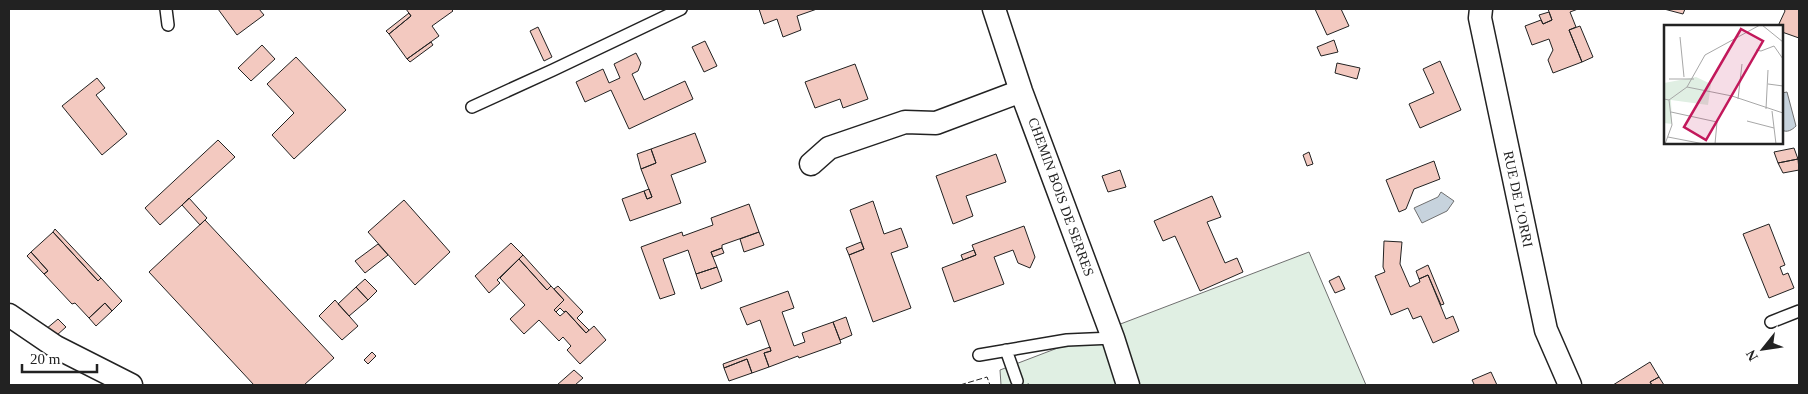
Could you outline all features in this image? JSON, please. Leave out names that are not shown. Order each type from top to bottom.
[{"type":"street","name":"CHEMIN BOIS DE SERRES","points":[[994,9],[1021,91],[1113,338],[1128,385]]},
{"type":"street","name":"RUE DE L'ORRI","points":[[1481,9],[1480,18],[1546,330],[1570,385]]},
{"type":"street","points":[[811,164],[829,148],[905,122],[936,123],[1021,91]]},
{"type":"street","points":[[9,315],[56,347],[131,385]]},
{"type":"lane","points":[[166,9],[168,25]]},
{"type":"lane","points":[[472,107],[681,9]]},
{"type":"lane","points":[[1771,322],[1799,311]]},
{"type":"lane","points":[[979,355],[1067,340],[1113,338]]},
{"type":"lane","points":[[1006,350],[1017,381]]},
{"type":"green space","points":[[1309,252],[1366,385],[1001,385],[1000,370]]},
{"type":"shaded area","points":[[1787,92],[1796,126],[1786,131],[1783,130],[1783,93]]},
{"type":"shaded area","points":[[1441,192],[1454,201],[1447,211],[1422,223],[1414,208],[1438,197]]},
{"type":"building","points":[[218,9],[259,9],[264,15],[237,35]]},
{"type":"building","points":[[406,9],[451,9],[453,11],[432,26],[439,36],[407,59],[389,34],[411,16]]},
{"type":"building","points":[[759,9],[817,9],[797,16],[801,30],[783,37],[777,19],[764,24]]},
{"type":"building","points":[[1315,9],[1341,9],[1349,26],[1327,35]]},
{"type":"building","points":[[1548,9],[1578,9],[1570,12],[1576,27],[1569,30],[1582,62],[1553,73],[1548,60],[1553,50],[1549,39],[1532,45],[1525,26],[1541,20],[1543,24],[1552,20]]},
{"type":"building","points":[[1664,9],[1685,9],[1683,14]]},
{"type":"building","points":[[1784,9],[1799,9],[1799,38],[1783,32],[1783,25],[1778,25],[1785,11]]},
{"type":"building","points":[[1549,12],[1552,20],[1543,24],[1539,15]]},
{"type":"building","points":[[409,13],[411,16],[389,34],[386,31]]},
{"type":"building","points":[[1580,26],[1593,57],[1582,62],[1569,30]]},
{"type":"building","points":[[538,27],[552,57],[544,61],[530,31]]},
{"type":"building","points":[[1334,40],[1338,52],[1321,56],[1317,47]]},
{"type":"building","points":[[705,41],[717,66],[704,72],[692,47]]},
{"type":"building","points":[[431,42],[433,45],[410,62],[407,59]]},
{"type":"building","points":[[262,45],[275,59],[251,81],[238,68]]},
{"type":"building","points":[[636,53],[641,63],[638,71],[632,74],[644,100],[685,81],[693,99],[629,129],[611,90],[585,102],[576,82],[603,69],[609,83],[620,78],[614,64]]},
{"type":"building","points":[[296,57],[346,110],[294,159],[272,135],[294,113],[267,84]]},
{"type":"building","points":[[1440,61],[1461,110],[1420,128],[1409,104],[1434,93],[1423,69]]},
{"type":"building","points":[[1337,63],[1360,68],[1357,79],[1335,73]]},
{"type":"building","points":[[855,64],[868,99],[843,108],[840,99],[815,108],[805,82]]},
{"type":"building","points":[[97,78],[105,88],[96,95],[127,134],[102,155],[62,106]]},
{"type":"building","points":[[695,133],[706,162],[671,175],[681,203],[630,221],[622,199],[644,191],[647,199],[652,197],[641,169],[656,163],[651,149]]},
{"type":"building","points":[[218,140],[235,157],[160,225],[145,208]]},
{"type":"building","points":[[1794,148],[1798,159],[1778,163],[1774,152]]},
{"type":"building","points":[[651,149],[656,163],[641,169],[637,154]]},
{"type":"building","points":[[1309,152],[1313,164],[1307,166],[1303,155]]},
{"type":"building","points":[[996,154],[1006,182],[966,196],[973,216],[953,224],[936,176]]},
{"type":"building","points":[[1798,159],[1799,170],[1783,173],[1778,163]]},
{"type":"building","points":[[1434,161],[1440,179],[1414,189],[1406,209],[1399,212],[1386,180]]},
{"type":"building","points":[[1120,170],[1126,187],[1108,192],[1102,176]]},
{"type":"building","points":[[649,189],[652,197],[647,199],[644,191]]},
{"type":"building","points":[[1212,196],[1221,217],[1207,222],[1225,263],[1237,258],[1243,272],[1200,291],[1175,236],[1163,241],[1154,221]]},
{"type":"building","points":[[189,198],[207,218],[200,225],[182,205]]},
{"type":"building","points":[[404,200],[450,252],[415,285],[368,232]]},
{"type":"building","points":[[873,201],[884,234],[901,228],[908,247],[891,253],[911,308],[873,322],[849,255],[864,249],[850,210]]},
{"type":"building","points":[[749,204],[759,232],[722,245],[722,248],[711,252],[717,267],[696,274],[688,250],[663,259],[675,294],[660,299],[641,247],[682,232],[683,236],[713,225],[711,218]]},
{"type":"building","points":[[205,220],[334,358],[304,385],[254,385],[149,272]]},
{"type":"building","points":[[1769,224],[1785,265],[1780,267],[1783,275],[1788,273],[1794,288],[1769,298],[1743,234]]},
{"type":"building","points":[[1024,226],[1035,257],[1030,268],[1018,263],[1013,250],[994,257],[1004,284],[954,302],[942,268],[976,255],[972,245]]},
{"type":"building","points":[[55,229],[101,278],[98,281],[53,232]]},
{"type":"building","points":[[53,232],[98,281],[101,278],[122,301],[112,311],[105,303],[89,318],[75,303],[72,304],[44,274],[48,271],[31,252]]},
{"type":"building","points":[[759,232],[764,245],[744,252],[740,239]]},
{"type":"building","points":[[1384,241],[1402,242],[1400,264],[1410,287],[1420,282],[1419,279],[1428,275],[1446,319],[1453,316],[1459,331],[1433,343],[1421,316],[1413,319],[1408,308],[1391,315],[1375,276],[1385,272],[1383,267]]},
{"type":"building","points":[[861,242],[864,249],[849,255],[846,248]]},
{"type":"building","points":[[511,243],[523,255],[497,280],[500,283],[489,293],[475,276]]},
{"type":"building","points":[[378,244],[388,255],[365,273],[355,261]]},
{"type":"building","points":[[722,248],[724,253],[713,257],[711,252]]},
{"type":"building","points":[[974,250],[976,255],[963,260],[961,255]]},
{"type":"building","points":[[31,252],[48,271],[44,274],[27,256]]},
{"type":"building","points":[[523,255],[551,286],[547,290],[519,259]]},
{"type":"building","points":[[519,259],[547,290],[551,286],[564,300],[554,310],[560,316],[566,311],[586,333],[594,326],[606,340],[580,364],[567,350],[571,346],[563,337],[559,341],[539,320],[524,334],[510,319],[525,305],[500,278]]},
{"type":"building","points":[[1428,265],[1444,304],[1441,305],[1428,275],[1419,279],[1416,271]]},
{"type":"building","points":[[717,267],[722,281],[701,289],[696,274]]},
{"type":"building","points":[[1339,276],[1345,289],[1335,293],[1329,281]]},
{"type":"building","points":[[365,279],[377,291],[368,300],[356,287]]},
{"type":"building","points":[[558,286],[583,312],[577,318],[589,330],[586,333],[566,311],[564,312],[560,308],[556,312],[554,310],[564,300],[554,289]]},
{"type":"building","points":[[356,287],[368,300],[349,316],[338,304]]},
{"type":"building","points":[[788,291],[794,308],[782,312],[794,346],[805,342],[802,333],[833,322],[841,343],[769,367],[764,353],[771,351],[760,320],[747,325],[740,308]]},
{"type":"building","points":[[335,300],[358,326],[342,340],[319,316]]},
{"type":"building","points":[[105,303],[112,311],[96,326],[89,318]]},
{"type":"building","points":[[846,317],[852,335],[840,340],[833,322]]},
{"type":"building","points":[[58,319],[66,327],[57,335],[46,329]]},
{"type":"building","points":[[770,347],[771,351],[764,353],[769,367],[752,373],[747,359],[724,368],[723,364]]},
{"type":"building","points":[[372,352],[376,356],[368,364],[364,360]]},
{"type":"building","points":[[747,359],[752,373],[729,381],[724,368]]},
{"type":"building","points":[[1650,362],[1659,377],[1650,382],[1652,385],[1613,385]]},
{"type":"building","points":[[574,370],[583,378],[575,385],[557,385]]},
{"type":"building","points":[[1491,372],[1497,385],[1471,385],[1474,384],[1472,380]]},
{"type":"building","points":[[1659,377],[1664,385],[1652,385],[1650,382]]},
{"type":"fence","points":[[960,385],[987,377],[990,385]]},
{"type":"fence","points":[[1024,385],[1029,385]]}]
